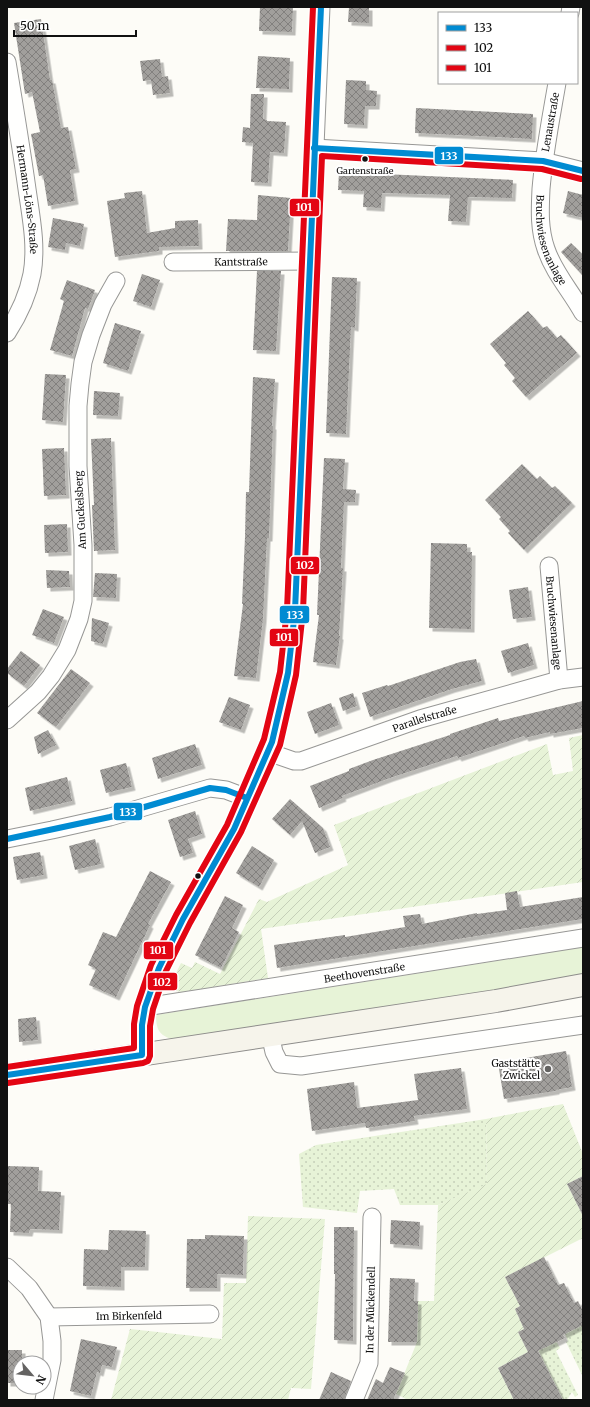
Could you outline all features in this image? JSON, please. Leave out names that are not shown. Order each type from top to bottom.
[{"type":"street","points":[[142,1055],[142,1025],[145,1007],[159,968],[180,925],[234,829],[268,752],[288,673],[295,611],[321,7]]},
{"type":"street","name":"Hermann-Löns-Straße","points":[[7,62],[34,234],[34,252],[32,275],[25,299],[7,333]]},
{"type":"street","name":"Lenaustraße","points":[[543,161],[557,84]]},
{"type":"street","points":[[314,148],[543,161],[583,171]]},
{"type":"street","name":"Bruchwiesenanlage","points":[[543,161],[539,215],[541,233],[554,269],[583,312]]},
{"type":"street","name":"Kantstraße","points":[[173,262],[309,261]]},
{"type":"street","name":"Am Guckelsberg","points":[[7,720],[38,692],[51,676],[68,650],[79,619],[83,601],[78,445],[78,406],[80,384],[83,362],[91,335],[103,304],[116,281]]},
{"type":"street","name":"Bruchwiesenanlage","points":[[549,566],[559,680]]},
{"type":"street","name":"Parallelstraße","points":[[268,752],[294,761],[301,761],[420,719],[559,680],[583,677]]},
{"type":"street","points":[[7,839],[110,817],[210,788],[226,790],[247,798]]},
{"type":"street","name":"Beethovenstraße","points":[[145,1007],[583,938]]},
{"type":"street","points":[[7,1075],[496,1000],[583,985]]},
{"type":"street","points":[[270,1034],[274,1052],[280,1064],[301,1066],[583,1025]]},
{"type":"street","name":"In der Mückendell","points":[[354,1400],[369,1363],[372,1217]]},
{"type":"street","points":[[7,1267],[29,1288],[49,1316],[52,1341],[52,1360],[44,1400]]},
{"type":"street","name":"Im Birkenfeld","points":[[49,1316],[210,1314]]},
{"type":"green space","points":[[583,735],[583,882],[261,929],[268,978],[182,992],[171,988],[171,983],[181,963],[192,968],[195,962],[220,974],[259,899],[267,902],[348,865],[334,825],[547,744],[553,775],[573,771],[569,738]]},
{"type":"green space","points":[[583,947],[583,976],[175,1040],[162,1035],[157,1025],[156,1015]]},
{"type":"green space","points":[[563,1104],[583,1154],[583,1176],[567,1184],[583,1216],[583,1238],[505,1277],[520,1306],[515,1309],[524,1329],[518,1332],[528,1352],[498,1368],[514,1400],[408,1400],[396,1394],[417,1342],[418,1301],[434,1301],[438,1205],[487,1184],[486,1119]]},
{"type":"green space","points":[[486,1119],[487,1185],[438,1205],[400,1205],[394,1189],[360,1191],[357,1213],[303,1207],[299,1154],[316,1145]]},
{"type":"green space","points":[[248,1216],[325,1219],[311,1389],[291,1388],[288,1400],[111,1400],[130,1329],[222,1339],[224,1283],[246,1283]]},
{"type":"green space","points":[[583,1325],[583,1377],[566,1342],[568,1341],[565,1334]]},
{"type":"green space","points":[[555,1339],[560,1348],[556,1351],[578,1395],[575,1397],[572,1392],[567,1400],[563,1400],[537,1348]]},
{"type":"building","points":[[260,7],[293,7],[292,32],[259,31]]},
{"type":"building","points":[[349,7],[369,7],[369,23],[348,22]]},
{"type":"building","points":[[41,19],[50,80],[52,80],[61,128],[68,127],[76,169],[70,170],[75,201],[48,206],[43,175],[39,176],[31,134],[40,132],[32,92],[25,94],[14,23]]},
{"type":"building","points":[[258,56],[290,58],[289,89],[256,88]]},
{"type":"building","points":[[160,59],[162,77],[168,76],[170,93],[153,95],[151,80],[143,81],[140,61]]},
{"type":"building","points":[[346,80],[366,81],[366,90],[377,91],[376,106],[365,106],[364,125],[344,124]]},
{"type":"building","points":[[251,94],[264,94],[263,119],[267,121],[286,122],[284,153],[270,152],[268,183],[251,182],[253,143],[242,142],[243,127],[250,128]]},
{"type":"building","points":[[416,108],[533,114],[532,139],[415,133]]},
{"type":"building","points":[[339,172],[513,180],[512,198],[468,197],[466,222],[448,221],[450,195],[382,193],[381,208],[363,207],[364,191],[338,190]]},
{"type":"building","points":[[142,191],[147,233],[175,228],[175,221],[198,220],[199,246],[159,247],[159,251],[115,257],[107,201],[125,198],[124,193]]},
{"type":"building","points":[[568,191],[583,195],[583,218],[563,213]]},
{"type":"building","points":[[258,195],[291,198],[288,251],[226,251],[228,219],[257,220]]},
{"type":"building","points":[[53,218],[84,224],[80,246],[66,243],[65,250],[48,247]]},
{"type":"building","points":[[571,243],[583,255],[583,276],[561,252]]},
{"type":"building","points":[[257,271],[281,271],[276,351],[253,350]]},
{"type":"building","points":[[142,274],[160,280],[151,307],[133,301]]},
{"type":"building","points":[[332,277],[357,278],[355,328],[351,327],[346,434],[326,433]]},
{"type":"building","points":[[67,280],[95,290],[88,309],[85,308],[72,356],[50,350],[64,301],[60,299]]},
{"type":"building","points":[[528,311],[543,328],[547,326],[557,338],[561,335],[577,353],[526,397],[512,381],[515,378],[504,365],[506,363],[490,344]]},
{"type":"building","points":[[115,323],[141,331],[128,371],[103,363]]},
{"type":"building","points":[[45,374],[66,375],[63,422],[42,420]]},
{"type":"building","points":[[253,377],[275,379],[272,426],[269,538],[267,538],[263,619],[256,678],[234,676],[243,604],[246,492],[249,492]]},
{"type":"building","points":[[94,391],[120,393],[118,416],[93,415]]},
{"type":"building","points":[[111,438],[115,550],[94,551],[92,505],[94,505],[91,439]]},
{"type":"building","points":[[64,448],[66,495],[44,496],[42,449]]},
{"type":"building","points":[[324,458],[345,459],[343,489],[356,490],[355,502],[344,502],[340,636],[336,665],[313,662],[319,615],[317,615]]},
{"type":"building","points":[[522,464],[537,479],[540,476],[552,488],[555,486],[572,503],[524,550],[508,533],[510,531],[499,519],[501,517],[485,500]]},
{"type":"building","points":[[67,524],[68,552],[45,553],[44,525]]},
{"type":"building","points":[[431,543],[467,544],[467,552],[472,552],[471,629],[429,628]]},
{"type":"building","points":[[46,570],[69,571],[70,587],[47,588]]},
{"type":"building","points":[[95,573],[117,574],[116,598],[93,597]]},
{"type":"building","points":[[528,587],[532,617],[513,619],[509,590]]},
{"type":"building","points":[[43,609],[64,617],[54,643],[32,635]]},
{"type":"building","points":[[92,618],[109,623],[103,644],[91,641]]},
{"type":"building","points":[[528,643],[534,665],[508,673],[501,651]]},
{"type":"building","points":[[21,651],[40,665],[24,686],[7,673],[7,669]]},
{"type":"building","points":[[476,659],[482,681],[452,689],[370,717],[362,693],[460,662]]},
{"type":"building","points":[[71,669],[90,683],[56,727],[37,713]]},
{"type":"building","points":[[353,693],[357,706],[343,711],[339,698]]},
{"type":"building","points":[[229,697],[250,705],[241,730],[219,722]]},
{"type":"building","points":[[583,701],[583,728],[550,734],[550,732],[525,738],[524,736],[458,758],[457,756],[390,778],[342,796],[343,798],[319,808],[310,786],[373,760],[498,718],[499,721]]},
{"type":"building","points":[[331,703],[339,725],[315,734],[307,712]]},
{"type":"building","points":[[48,730],[56,745],[38,754],[34,737]]},
{"type":"building","points":[[195,744],[202,765],[158,779],[152,758]]},
{"type":"building","points":[[126,763],[132,787],[106,793],[100,770]]},
{"type":"building","points":[[67,777],[72,801],[30,811],[25,788]]},
{"type":"building","points":[[290,799],[323,828],[330,847],[315,853],[302,821],[290,835],[272,819]]},
{"type":"building","points":[[195,811],[202,834],[188,839],[193,853],[180,857],[168,820]]},
{"type":"building","points":[[95,839],[101,864],[75,870],[69,846]]},
{"type":"building","points":[[252,846],[274,860],[259,887],[236,873]]},
{"type":"building","points":[[40,852],[44,875],[17,880],[13,857]]},
{"type":"building","points":[[150,871],[171,882],[148,924],[150,925],[116,997],[89,985],[96,969],[88,965],[103,932],[116,937]]},
{"type":"building","points":[[517,891],[520,907],[583,897],[583,919],[277,968],[274,945],[345,935],[345,937],[405,927],[403,916],[420,914],[422,924],[477,913],[507,910],[505,893]]},
{"type":"building","points":[[225,896],[243,905],[232,928],[239,932],[221,968],[195,955]]},
{"type":"building","points":[[36,1017],[38,1040],[19,1042],[18,1019]]},
{"type":"building","points":[[566,1051],[572,1087],[504,1099],[498,1063]]},
{"type":"building","points":[[461,1068],[467,1109],[414,1116],[415,1121],[366,1128],[365,1123],[312,1131],[307,1089],[354,1082],[357,1108],[418,1100],[414,1074]]},
{"type":"building","points":[[7,1166],[39,1167],[38,1191],[61,1192],[59,1230],[30,1229],[29,1233],[10,1232],[11,1204],[7,1204]]},
{"type":"building","points":[[583,1176],[583,1216],[567,1184]]},
{"type":"building","points":[[391,1220],[420,1222],[419,1246],[390,1244]]},
{"type":"building","points":[[334,1227],[354,1227],[353,1341],[334,1340]]},
{"type":"building","points":[[109,1230],[146,1231],[145,1267],[121,1267],[121,1287],[83,1286],[84,1249],[108,1250]]},
{"type":"building","points":[[205,1235],[244,1236],[243,1275],[217,1274],[217,1288],[186,1288],[187,1239],[205,1239]]},
{"type":"building","points":[[544,1257],[558,1285],[564,1283],[574,1303],[578,1301],[583,1311],[583,1325],[563,1335],[565,1338],[538,1351],[563,1400],[514,1400],[498,1368],[528,1352],[518,1332],[524,1329],[515,1309],[520,1306],[505,1277]]},
{"type":"building","points":[[390,1278],[415,1279],[414,1301],[418,1301],[417,1342],[388,1342]]},
{"type":"building","points":[[81,1339],[117,1347],[112,1367],[102,1365],[100,1373],[97,1372],[91,1396],[70,1391]]},
{"type":"building","points":[[7,1350],[22,1350],[22,1355],[12,1355],[12,1383],[7,1383]]},
{"type":"building","points":[[390,1367],[405,1373],[393,1400],[367,1400],[376,1379],[383,1383]]},
{"type":"building","points":[[331,1372],[351,1381],[344,1400],[319,1400]]},
{"type":"transit line","name":"101","points":[[7,1067],[134,1048],[134,1024],[137,1006],[151,965],[176,915],[227,825],[264,739],[280,672],[287,610],[313,7]]},
{"type":"transit line","name":"133","points":[[7,1075],[142,1055],[142,1025],[145,1007],[159,968],[183,919],[234,829],[272,742],[288,673],[295,611],[321,7]]},
{"type":"transit line","name":"133","points":[[314,148],[543,161],[583,171]]},
{"type":"transit line","name":"102","points":[[8,1083],[148,1061],[150,1056],[150,1026],[153,1009],[166,971],[190,923],[241,832],[280,745],[296,675],[303,611],[322,156],[542,169],[581,179]]},
{"type":"transit line","name":"133","points":[[7,839],[110,817],[210,788],[226,790],[247,798]]},
{"type":"place","name":"Gartenstraße","points":[[365,159]]},
{"type":"place","name":"Gaststätte Zwickel","points":[[548,1069]]}]
